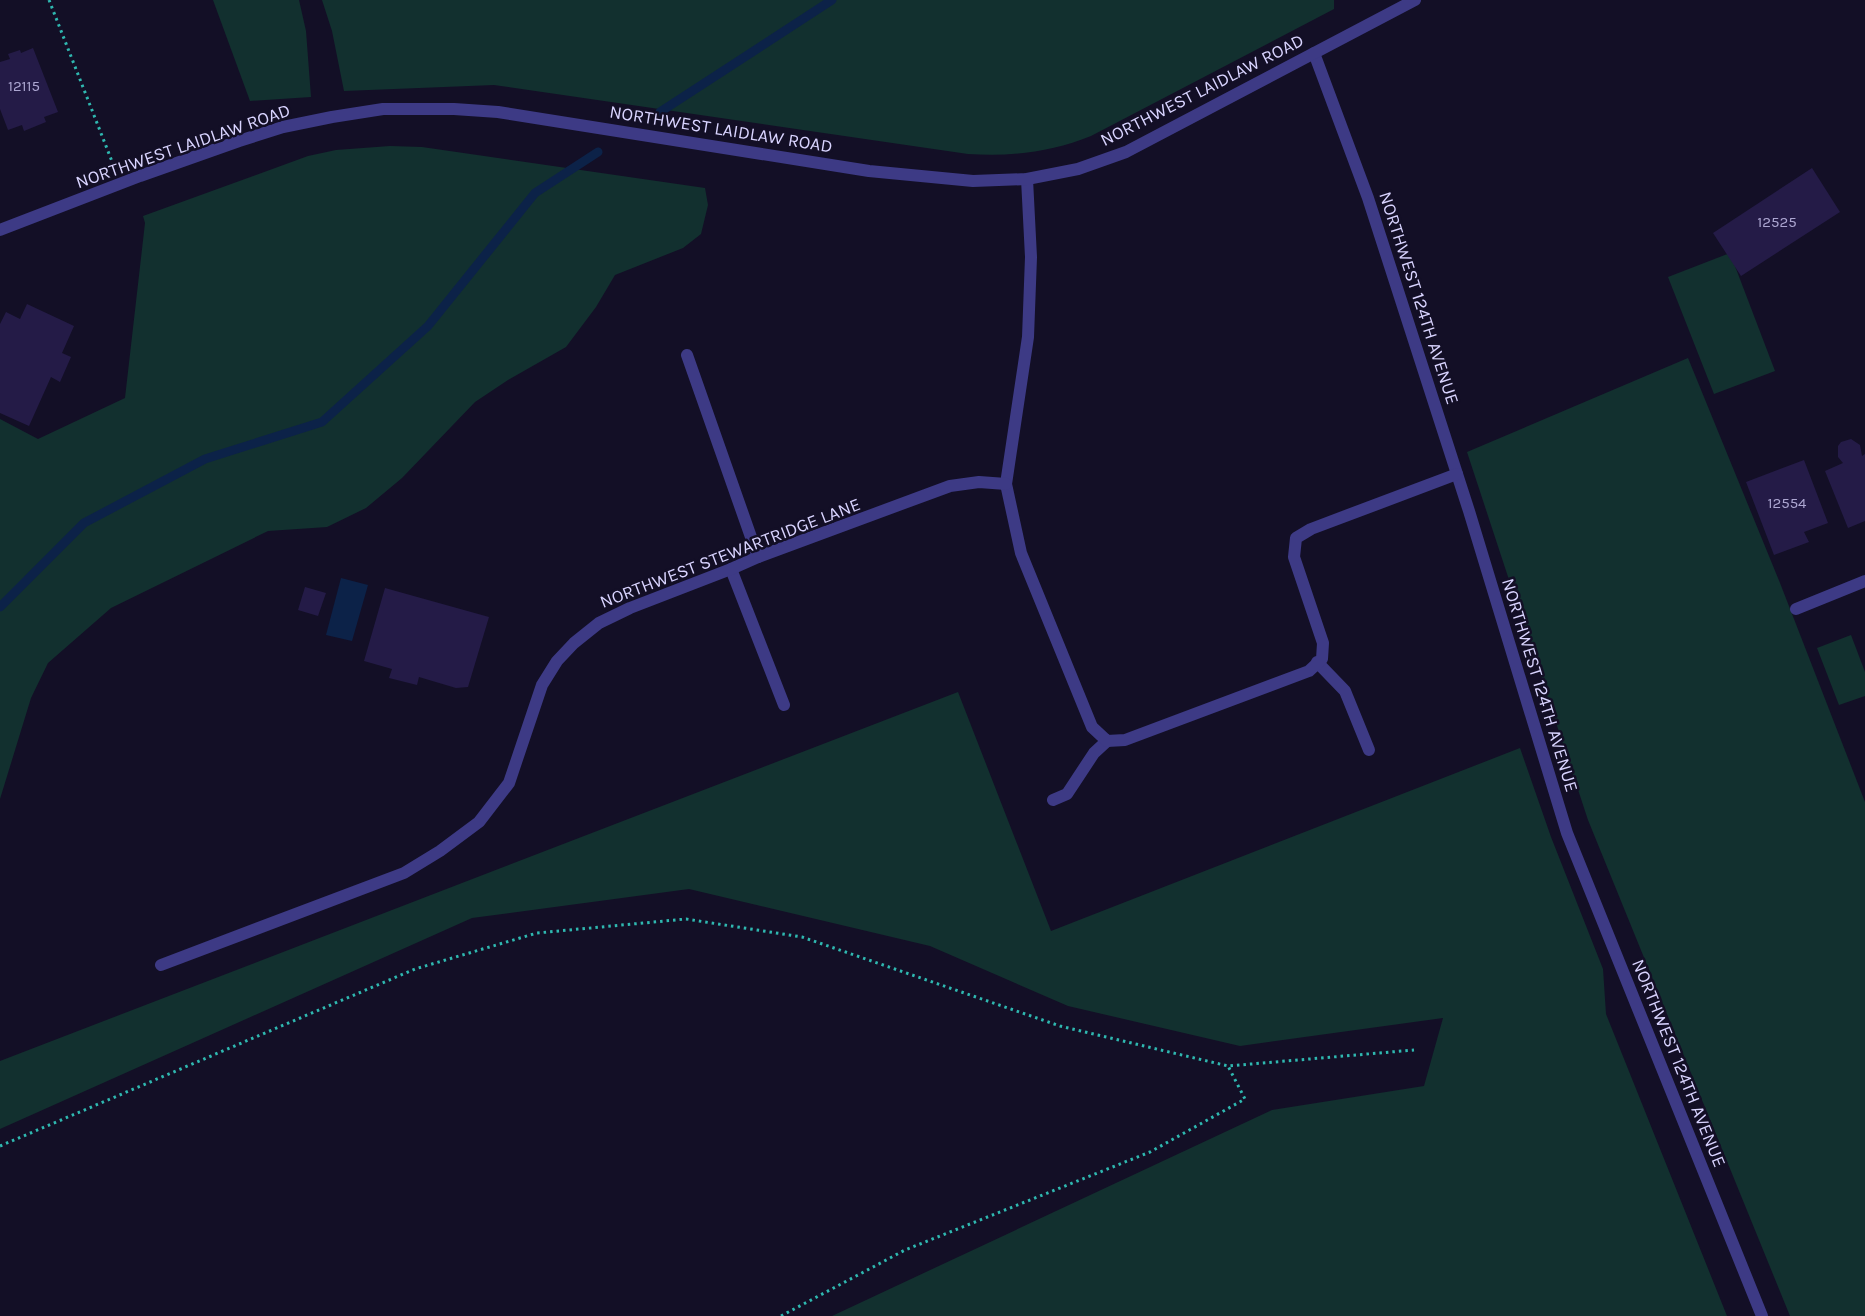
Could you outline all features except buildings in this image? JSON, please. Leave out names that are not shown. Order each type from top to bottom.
[{"type":"street","name":"NORTHWEST LAIDLAW ROAD","points":[[0,230],[121,183],[283,127],[383,109],[409,108],[498,112],[898,175],[973,182],[1027,179],[1078,169],[1126,152],[1415,0]]},
{"type":"street","name":"NORTHWEST 124TH AVENUE","points":[[1314,53],[1368,198],[1457,474],[1567,834],[1762,1316]]},
{"type":"street","points":[[1027,179],[1031,257],[1028,337],[1006,484],[1021,553],[1092,727],[1107,741]]},
{"type":"street","points":[[687,355],[758,557]]},
{"type":"street","points":[[1054,800],[1067,794],[1094,753],[1107,741],[1125,740],[1309,671],[1322,659],[1323,643],[1294,557],[1296,538],[1310,529],[1457,474]]},
{"type":"street","name":"NORTHWEST STEWARTRIDGE LANE","points":[[161,965],[404,873],[440,851],[479,822],[509,782],[542,686],[557,662],[574,643],[600,623],[630,608],[758,557],[950,486],[979,482],[1006,484]]},
{"type":"street","points":[[731,569],[784,705]]},
{"type":"street","points":[[1796,609],[1865,581]]},
{"type":"street","points":[[1318,662],[1345,691],[1369,750]]},
{"type":"path","points":[[49,0],[121,183]]},
{"type":"path","points":[[0,1146],[415,969],[537,933],[686,919],[802,937],[1060,1026],[1228,1066],[1414,1050]]},
{"type":"path","points":[[782,1316],[905,1250],[1150,1152],[1244,1099],[1228,1066]]},
{"type":"green space","points":[[213,0],[299,0],[306,31],[311,97],[250,101]]},
{"type":"green space","points":[[322,0],[1334,0],[1334,9],[1091,136],[1046,150],[984,155],[494,85],[344,91],[332,31]]},
{"type":"green space","points":[[390,146],[422,147],[705,188],[708,205],[701,234],[683,248],[615,275],[596,307],[566,347],[508,380],[475,402],[402,478],[366,508],[327,527],[268,531],[111,608],[48,663],[31,698],[0,799],[0,419],[38,439],[125,398],[145,223],[143,216],[308,156],[336,150]]},
{"type":"green space","points":[[1730,253],[1775,371],[1714,394],[1668,277]]},
{"type":"green space","points":[[1688,358],[1780,583],[1865,802],[1865,1316],[1790,1316],[1588,820],[1467,452]]},
{"type":"green space","points":[[1851,635],[1865,672],[1865,696],[1839,705],[1817,648]]},
{"type":"green space","points":[[958,692],[1051,931],[1520,748],[1551,837],[1603,969],[1606,1014],[1727,1316],[832,1316],[1272,1110],[1424,1086],[1443,1018],[1240,1046],[1068,1006],[930,946],[689,889],[472,918],[0,1129],[0,1061]]},
{"type":"water","points":[[341,578],[368,585],[352,641],[326,635]]},
{"type":"waterway","points":[[660,112],[832,0]]},
{"type":"waterway","points":[[0,607],[84,523],[205,459],[322,422],[428,326],[535,193],[598,152]]}]
